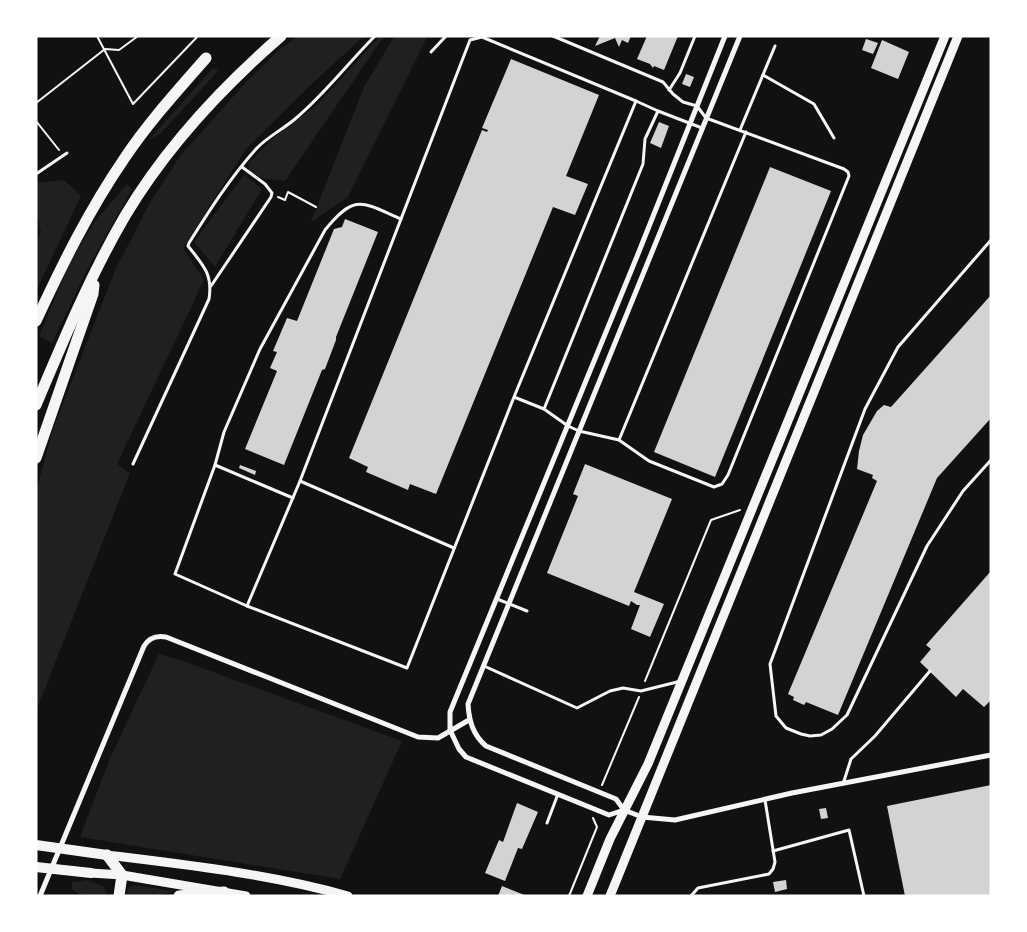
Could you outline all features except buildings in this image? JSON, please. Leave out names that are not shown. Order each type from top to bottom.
[{"type":"highway","points":[[36,405],[69,327],[96,270],[125,216],[158,167],[192,123],[239,73],[281,36]]},
{"type":"highway","points":[[36,321],[61,267],[89,215],[123,160],[155,117],[206,58]]},
{"type":"highway","points":[[36,458],[93,294],[96,270]]},
{"type":"highway","points":[[103,855],[122,875],[119,896]]},
{"type":"highway","points":[[179,896],[224,892]]},
{"type":"main road","points":[[586,896],[624,810],[648,764],[945,36]]},
{"type":"main road","points":[[610,896],[958,36]]},
{"type":"main road","points":[[36,845],[261,876],[315,886],[348,896]]},
{"type":"main road","points":[[36,867],[122,875],[246,896]]},
{"type":"street","points":[[624,810],[609,815],[466,757],[459,749],[450,730],[450,712],[568,426],[725,36]]},
{"type":"street","points":[[740,36],[468,704],[469,720],[474,732],[486,746],[616,799],[624,810],[642,817],[676,820],[765,799],[991,755]]},
{"type":"street","points":[[40,896],[144,646],[147,641],[153,638],[166,637],[418,736],[438,738],[469,720]]},
{"type":"lane","points":[[133,464],[209,299],[211,286],[208,273],[188,246],[189,243],[221,194],[255,150],[270,135],[294,120],[314,101],[375,36]]},
{"type":"lane","points":[[431,52],[446,36]]},
{"type":"lane","points":[[514,397],[544,409],[568,426],[579,431],[619,440],[649,461],[714,487],[722,484],[728,475],[849,176],[848,172],[844,169],[706,118],[697,106],[684,102],[669,90],[663,82],[553,36]]},
{"type":"lane","points":[[669,90],[680,73],[695,36]]},
{"type":"lane","points":[[247,606],[300,481],[470,40],[482,37],[702,128]]},
{"type":"lane","points":[[740,130],[775,46]]},
{"type":"lane","points":[[763,75],[814,104],[834,138]]},
{"type":"lane","points":[[401,219],[366,204],[351,205],[339,212],[325,230],[260,350],[224,432],[215,465],[175,574],[247,606],[407,668],[514,397],[636,101]]},
{"type":"lane","points":[[544,409],[643,164],[645,139],[658,110]]},
{"type":"lane","points":[[619,440],[746,132]]},
{"type":"lane","points":[[36,174],[67,153]]},
{"type":"lane","points":[[211,286],[272,197],[272,193],[265,184],[242,167]]},
{"type":"lane","points":[[991,240],[898,347],[865,409],[770,664],[776,716],[786,728],[810,736],[821,734],[832,729],[847,715],[927,546],[963,491],[991,460]]},
{"type":"lane","points":[[215,465],[293,498]]},
{"type":"lane","points":[[300,481],[454,548]]},
{"type":"lane","points":[[497,599],[527,611]]},
{"type":"lane","points":[[484,666],[577,708],[610,691],[624,688],[641,690],[682,681]]},
{"type":"lane","points":[[843,784],[851,760],[875,736],[930,671]]},
{"type":"lane","points":[[547,823],[558,794]]},
{"type":"lane","points":[[691,896],[698,888],[769,874],[773,869],[775,862],[765,799]]},
{"type":"lane","points":[[773,852],[849,830],[864,896]]},
{"type":"path","points":[[98,36],[133,104],[198,36]]},
{"type":"path","points":[[36,103],[104,50],[119,50],[138,36]]},
{"type":"path","points":[[36,121],[58,149],[67,153]]},
{"type":"path","points":[[272,193],[285,200],[288,192],[316,207]]},
{"type":"path","points":[[603,784],[711,520],[741,509]]},
{"type":"path","points":[[570,896],[597,827],[596,821],[590,814]]},
{"type":"shaded area","points":[[298,36],[364,36],[246,149],[183,248],[204,280],[117,464],[130,473],[36,711],[36,492],[53,429],[116,268],[151,201],[180,156],[249,79],[279,50]]},
{"type":"shaded area","points":[[380,36],[384,36],[285,181],[261,178],[249,171],[249,163],[273,138],[316,106]]},
{"type":"shaded area","points":[[429,36],[348,197],[311,222],[364,87],[394,37]]},
{"type":"shaded area","points":[[213,68],[218,71],[161,133],[148,141]]},
{"type":"shaded area","points":[[244,175],[262,189],[215,267],[194,242]]},
{"type":"shaded area","points":[[64,180],[81,196],[36,291],[36,241],[41,232],[36,213],[37,183]]},
{"type":"shaded area","points":[[127,184],[132,189],[89,266],[52,343],[39,336],[69,265],[93,224]]},
{"type":"shaded area","points":[[159,654],[402,741],[340,879],[80,837],[110,758]]},
{"type":"shaded area","points":[[88,880],[104,887],[108,896],[82,896],[72,889],[72,882]]},
{"type":"shaded area","points":[[134,885],[173,891],[156,896],[126,896],[128,888]]}]
